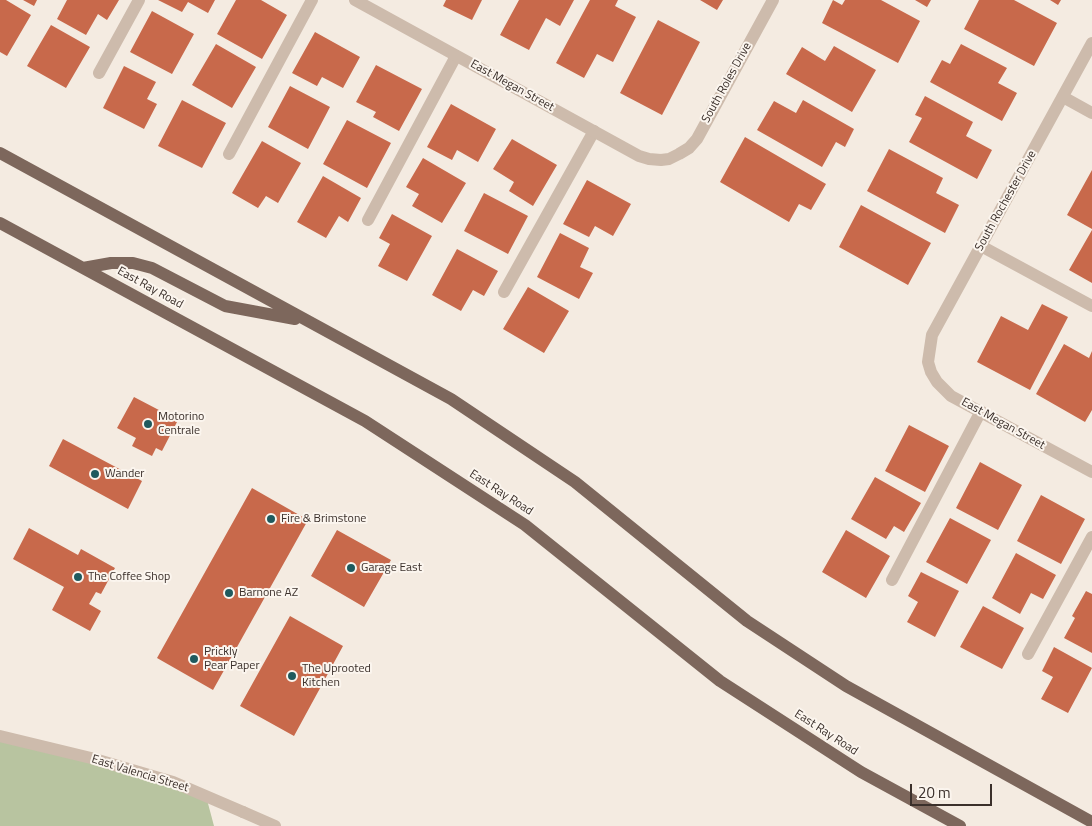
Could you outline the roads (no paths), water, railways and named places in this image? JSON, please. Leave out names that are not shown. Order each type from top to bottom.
[{"type":"main road","points":[[0,152],[451,399],[575,482],[747,621],[846,686],[1092,822]]},
{"type":"main road","name":"East Ray Road","points":[[0,224],[366,421],[525,525],[720,680],[861,772],[960,826]]},
{"type":"main road","points":[[84,268],[111,263],[133,263],[152,268],[225,306],[308,322]]},
{"type":"street","points":[[99,73],[139,0]]},
{"type":"street","points":[[229,154],[312,0]]},
{"type":"street","name":"East Megan Street","points":[[355,0],[645,158],[661,160],[672,158]]},
{"type":"street","name":"South Roles Drive","points":[[672,158],[689,148],[697,139],[773,0]]},
{"type":"street","name":"South Rochester Drive","points":[[928,362],[932,335],[1092,43]]},
{"type":"street","points":[[368,220],[456,56]]},
{"type":"street","points":[[1063,97],[1092,113]]},
{"type":"street","points":[[504,292],[594,131]]},
{"type":"street","points":[[981,246],[1092,306]]},
{"type":"street","name":"East Megan Street","points":[[928,362],[932,375],[939,386],[952,396],[1092,472]]},
{"type":"street","points":[[892,580],[981,411]]},
{"type":"street","points":[[1028,654],[1092,536]]},
{"type":"street","name":"East Valencia Street","points":[[0,736],[91,758],[173,782],[275,826]]},
{"type":"place","name":"Motorino Centrale","points":[[148,424]]},
{"type":"place","name":"Wander","points":[[95,474]]},
{"type":"place","name":"Fire & Brimstone","points":[[271,519]]},
{"type":"place","name":"Garage East","points":[[351,568]]},
{"type":"place","name":"The Coffee Shop","points":[[78,577]]},
{"type":"place","name":"Barnone AZ","points":[[229,593]]},
{"type":"place","name":"Prickly Pear Paper","points":[[194,659]]},
{"type":"place","name":"The Uprooted Kitchen","points":[[292,676]]}]
